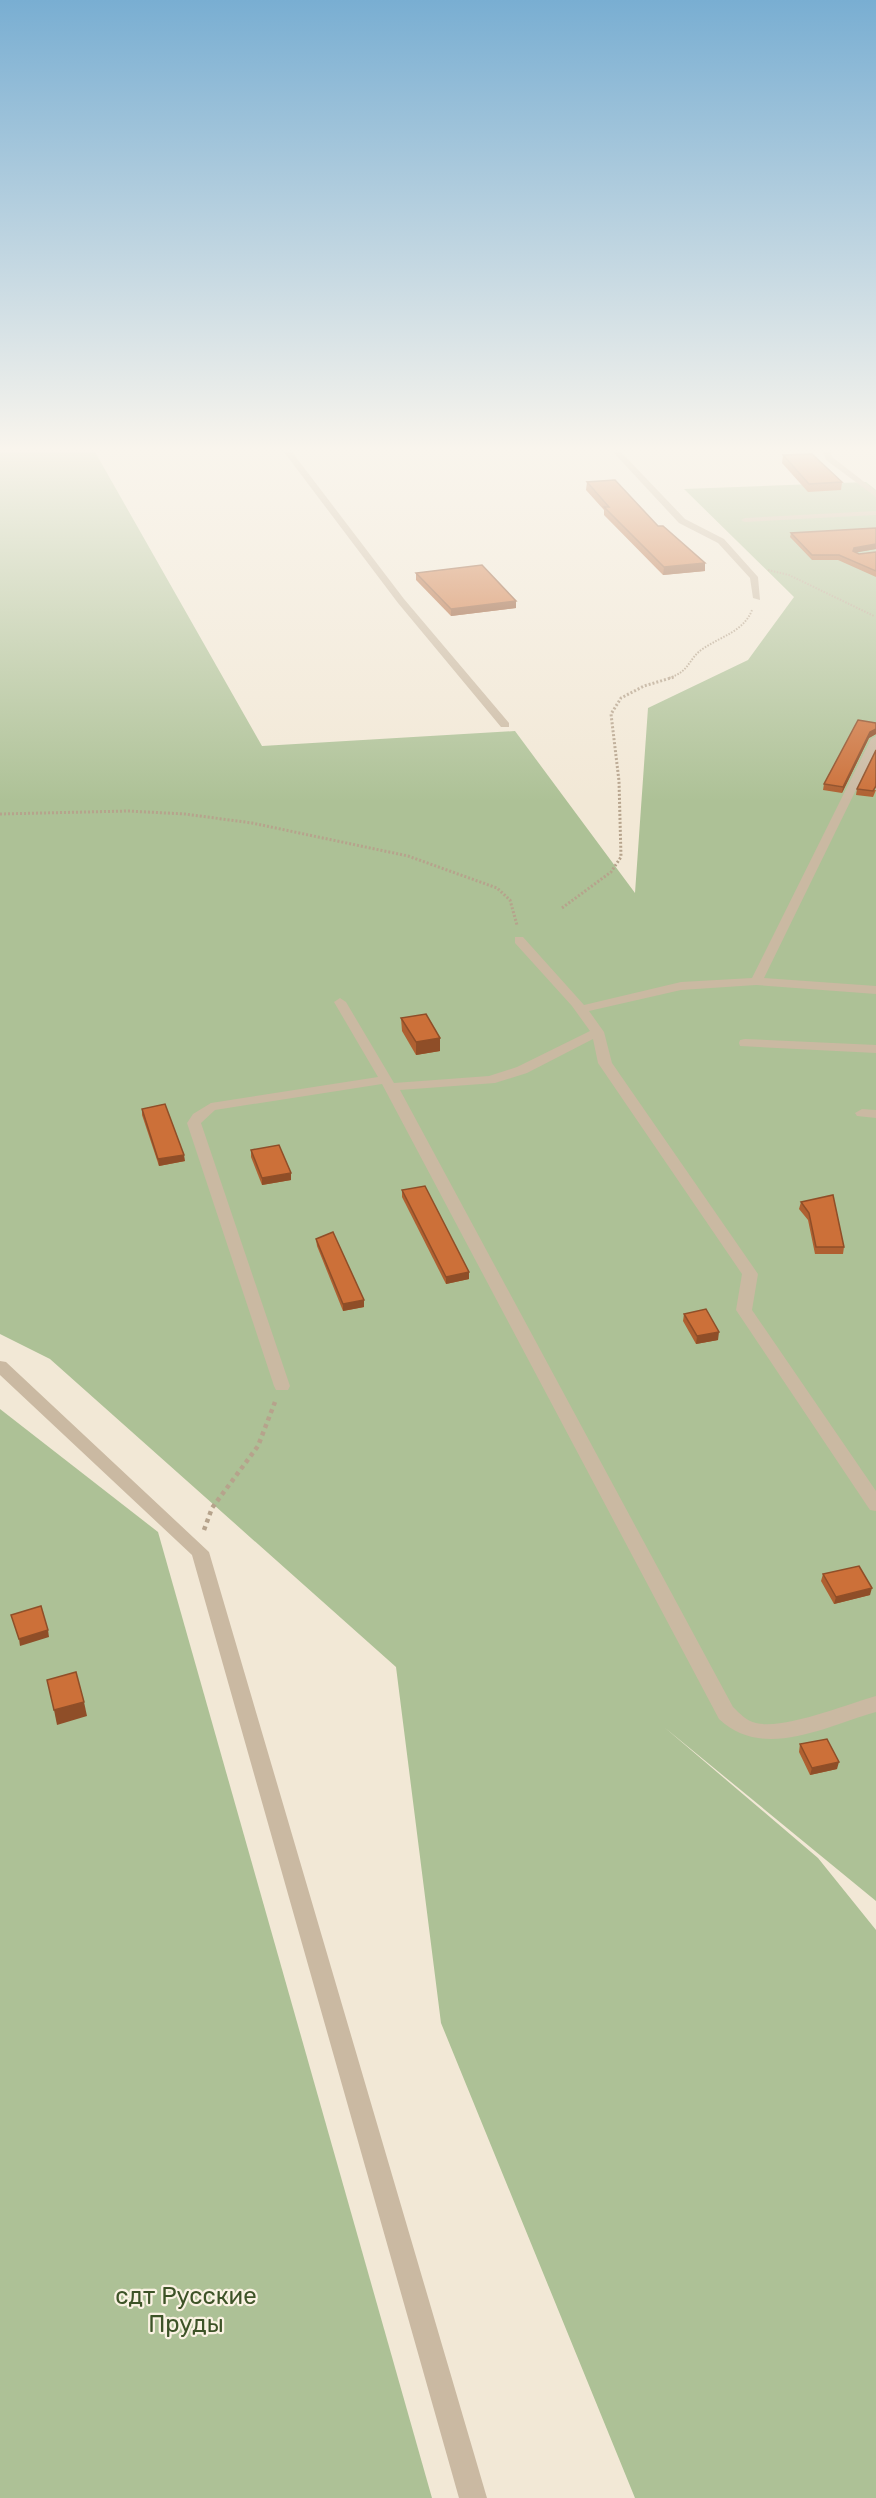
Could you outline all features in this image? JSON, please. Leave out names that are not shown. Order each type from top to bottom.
[{"type":"street","points":[[376,569],[505,725]]},
{"type":"street","points":[[746,569],[754,577],[757,598]]},
{"type":"street","points":[[756,981],[876,739]]},
{"type":"street","points":[[519,940],[581,1009],[598,1032],[605,1063],[750,1274],[744,1310],[876,1505]]},
{"type":"street","points":[[581,1009],[681,986],[756,981],[876,990]]},
{"type":"street","points":[[340,1002],[387,1083],[726,1713],[748,1730],[770,1733],[876,1704]]},
{"type":"street","points":[[282,1386],[194,1123],[198,1117],[211,1107],[387,1083],[490,1080],[522,1070],[598,1032]]},
{"type":"street","points":[[745,1043],[876,1049]]},
{"type":"street","points":[[0,1366],[200,1552],[473,2498]]},
{"type":"path","points":[[757,569],[789,575],[874,616]]},
{"type":"path","points":[[562,908],[611,872],[621,857],[619,781],[611,714],[621,698],[644,686],[682,674],[702,649],[736,630],[748,620],[757,598]]},
{"type":"path","points":[[0,814],[128,811],[185,813],[252,823],[397,853],[455,870],[502,890],[512,902],[519,940]]},
{"type":"path","points":[[200,1552],[205,1518],[230,1481],[255,1452],[282,1386]]},
{"type":"green space","points":[[0,569],[161,569],[262,746],[515,731],[635,893],[648,708],[748,660],[794,597],[765,569],[876,569],[876,1901],[664,1727],[818,1858],[876,1930],[876,2498],[635,2498],[441,2023],[396,1667],[50,1359],[0,1334]]},
{"type":"green space","name":"сдт Русские Пруды","points":[[0,1409],[158,1532],[432,2498],[0,2498]]},
{"type":"building","points":[[453,569],[485,569],[516,601],[451,609],[416,573]]},
{"type":"building","points":[[858,720],[876,723],[876,729],[870,732],[843,787],[824,784]]},
{"type":"building","points":[[876,750],[876,786],[873,791],[857,789]]},
{"type":"building","points":[[426,1014],[440,1038],[416,1042],[401,1018]]},
{"type":"building","points":[[165,1104],[184,1155],[158,1159],[142,1109]]},
{"type":"building","points":[[279,1145],[291,1173],[262,1178],[251,1150]]},
{"type":"building","points":[[425,1186],[469,1272],[446,1277],[402,1190]]},
{"type":"building","points":[[833,1195],[844,1247],[816,1247],[809,1213],[801,1202]]},
{"type":"building","points":[[333,1232],[364,1300],[343,1304],[316,1239]]},
{"type":"building","points":[[706,1309],[719,1332],[697,1336],[684,1314]]},
{"type":"building","points":[[859,1566],[872,1588],[836,1597],[823,1574]]},
{"type":"building","points":[[41,1606],[48,1630],[19,1639],[11,1615]]},
{"type":"building","points":[[76,1672],[84,1702],[54,1710],[47,1680]]},
{"type":"building","points":[[827,1739],[839,1762],[812,1768],[800,1744]]}]
